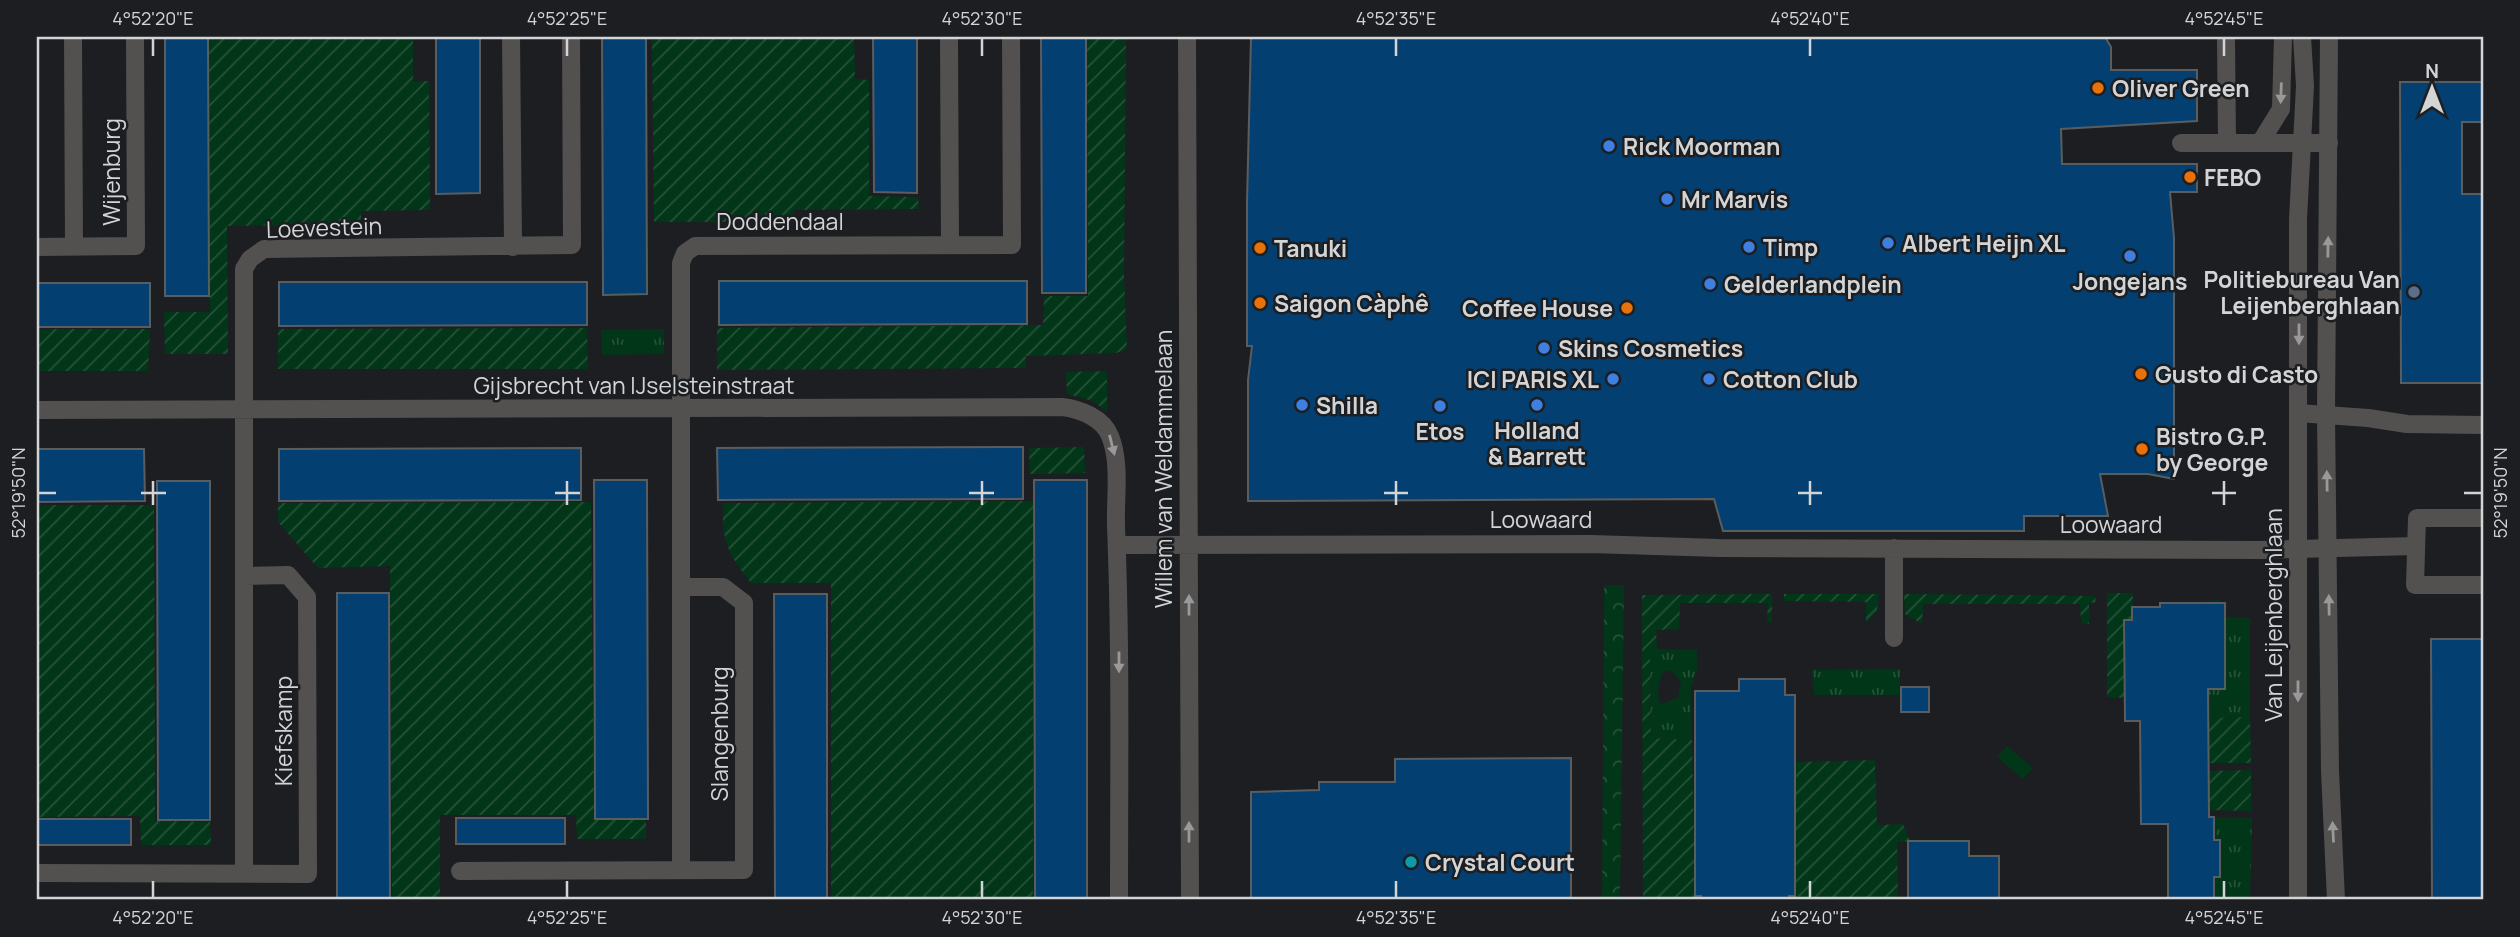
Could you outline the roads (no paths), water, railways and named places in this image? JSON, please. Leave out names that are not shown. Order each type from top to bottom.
[{"type":"street","name":"Wijenburg","points":[[73,37],[74,246]]},
{"type":"street","name":"Wijenburg","points":[[37,247],[136,246],[135,37]]},
{"type":"street","points":[[512,37],[513,247]]},
{"type":"street","name":"Loevestein","points":[[245,410],[244,269],[250,259],[264,249],[572,245],[571,37]]},
{"type":"street","points":[[949,37],[950,245]]},
{"type":"street","name":"Doddendaal","points":[[682,409],[681,263],[685,253],[695,246],[1012,245],[1011,37]]},
{"type":"street","name":"Willem van Weldammelaan","points":[[1187,37],[1190,900]]},
{"type":"street","points":[[2226,37],[2227,143]]},
{"type":"street","points":[[2260,143],[2281,108],[2283,37]]},
{"type":"street","name":"Van Leijenberghlaan","points":[[2298,900],[2298,219],[2305,86],[2302,37]]},
{"type":"street","points":[[2329,37],[2326,414],[2330,771],[2336,900]]},
{"type":"street","points":[[2181,143],[2329,143]]},
{"type":"street","name":"Gijsbrecht van IJselsteinstraat","points":[[37,410],[1062,407],[1081,411],[1096,419],[1110,434],[1115,456],[1119,545]]},
{"type":"street","name":"Slangenburg","points":[[681,870],[682,409]]},
{"type":"street","name":"Kiefskamp","points":[[244,873],[245,410]]},
{"type":"street","points":[[2298,413],[2407,424],[2483,425]]},
{"type":"street","points":[[2483,518],[2417,518],[2415,584],[2483,584]]},
{"type":"street","name":"Loowaard","points":[[1119,545],[1591,544],[1719,548],[2298,550],[2416,546]]},
{"type":"street","name":"Willem van Weldammelaan","points":[[1119,545],[1119,900]]},
{"type":"street","points":[[1894,548],[1894,638]]},
{"type":"street","name":"Kiefskamp","points":[[37,873],[308,874],[307,597],[288,575],[245,576]]},
{"type":"street","name":"Slangenburg","points":[[460,871],[744,870],[744,603],[723,587],[682,587]]},
{"type":"place","name":"Oliver Green","points":[[2098,88]]},
{"type":"place","name":"Rick Moorman","points":[[1609,146]]},
{"type":"place","name":"FEBO","points":[[2190,177]]},
{"type":"place","name":"Mr Marvis","points":[[1667,199]]},
{"type":"place","name":"Albert Heijn XL","points":[[1888,243]]},
{"type":"place","name":"Timp","points":[[1749,247]]},
{"type":"place","name":"Tanuki","points":[[1260,248]]},
{"type":"place","name":"Jongejans","points":[[2130,256]]},
{"type":"place","name":"Gelderlandplein","points":[[1710,284]]},
{"type":"place","name":"Politiebureau Van Leijenberghlaan","points":[[2414,292]]},
{"type":"place","name":"Saigon Càphê","points":[[1260,303]]},
{"type":"place","name":"Coffee House","points":[[1627,308]]},
{"type":"place","name":"Skins Cosmetics","points":[[1544,348]]},
{"type":"place","name":"Gusto di Casto","points":[[2141,374]]},
{"type":"place","name":"ICI PARIS XL","points":[[1613,379]]},
{"type":"place","name":"Cotton Club","points":[[1709,379]]},
{"type":"place","name":"Shilla","points":[[1302,405]]},
{"type":"place","name":"Holland & Barrett","points":[[1537,405]]},
{"type":"place","name":"Etos","points":[[1440,406]]},
{"type":"place","name":"Bistro G.P. by George","points":[[2142,449]]},
{"type":"place","name":"Crystal Court","points":[[1411,862]]}]
